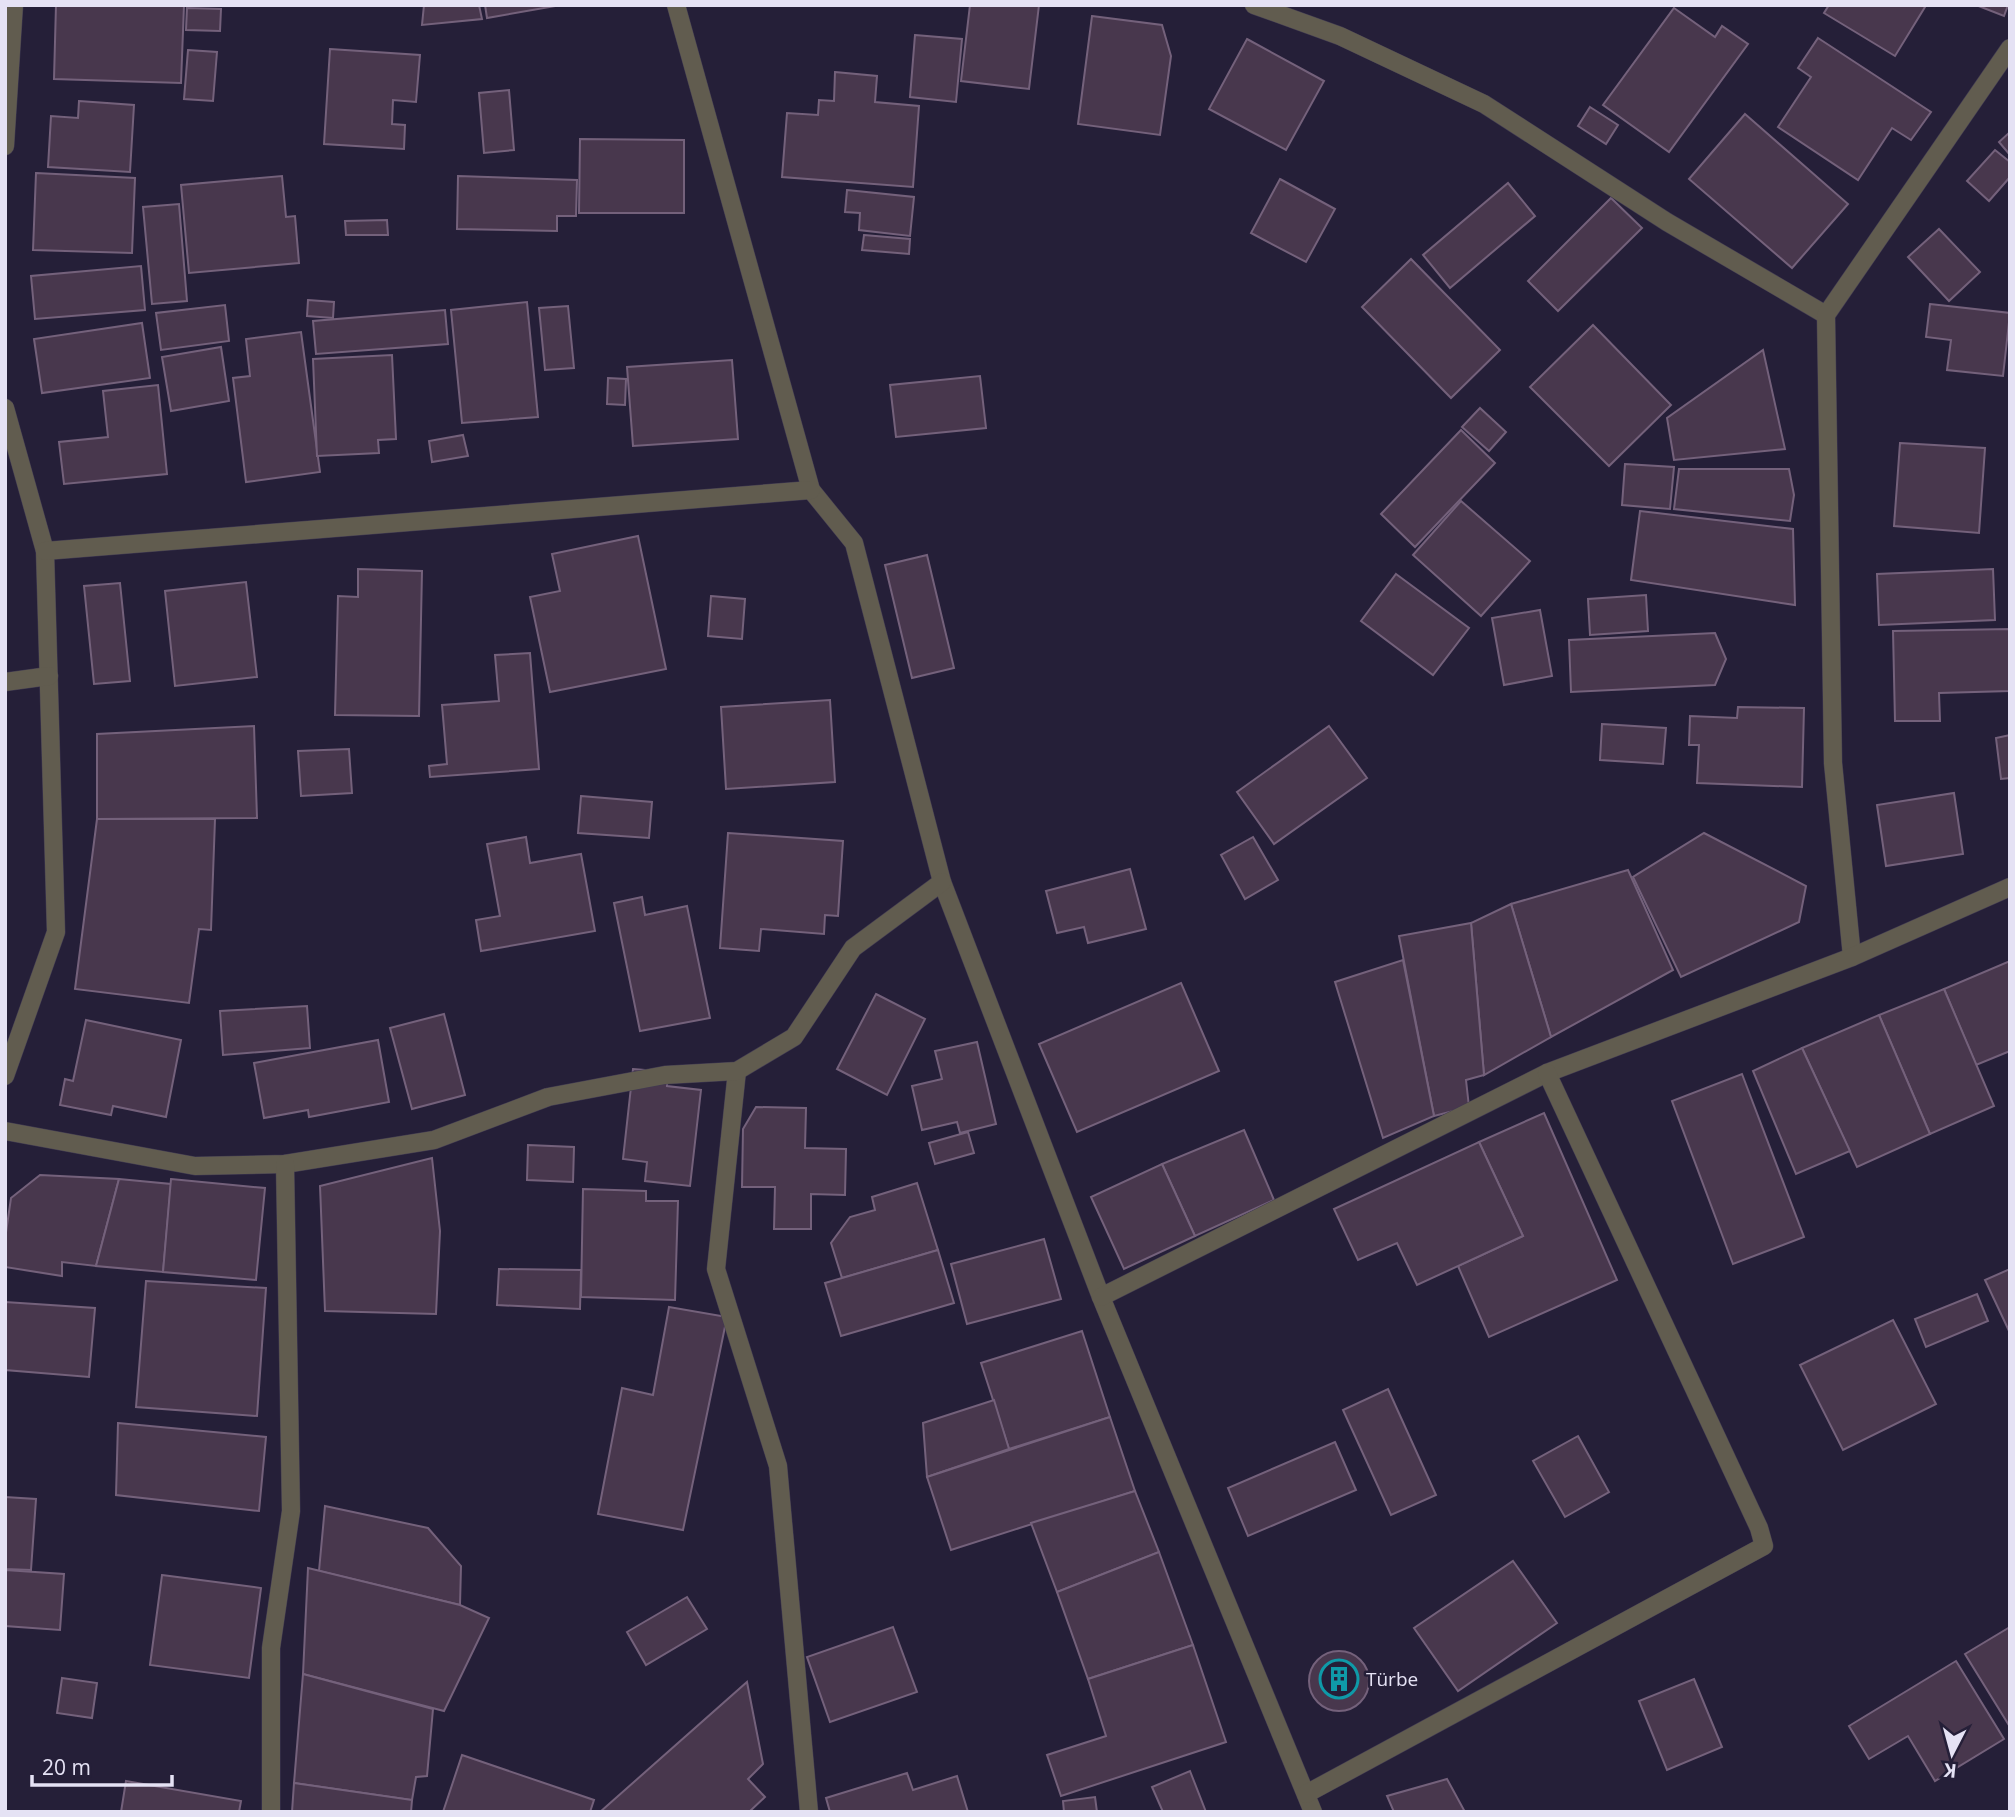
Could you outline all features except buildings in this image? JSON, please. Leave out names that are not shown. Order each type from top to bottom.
[{"type":"street","points":[[5,146],[14,5]]},
{"type":"street","points":[[676,5],[811,490],[854,543],[942,882],[1101,1297],[1313,1812]]},
{"type":"street","points":[[1254,5],[1340,36],[1484,104],[1667,222],[1826,316]]},
{"type":"street","points":[[1852,957],[1833,763],[1826,316],[2010,48]]},
{"type":"street","points":[[5,408],[45,551],[56,932],[5,1076]]},
{"type":"street","points":[[45,551],[811,490]]},
{"type":"street","points":[[5,682],[49,676]]},
{"type":"street","points":[[5,1131],[195,1166],[285,1164],[434,1140],[548,1097],[665,1075],[737,1071],[793,1037],[853,948],[942,882]]},
{"type":"street","points":[[1101,1297],[1547,1073],[1852,957],[2010,887]]},
{"type":"street","points":[[737,1071],[716,1269],[778,1466],[809,1812]]},
{"type":"street","points":[[1306,1794],[1764,1546],[1759,1528],[1547,1073]]},
{"type":"street","points":[[271,1812],[271,1648],[291,1511],[285,1164]]},
{"type":"place","name":"Türbe","points":[[1339,1679]]}]
